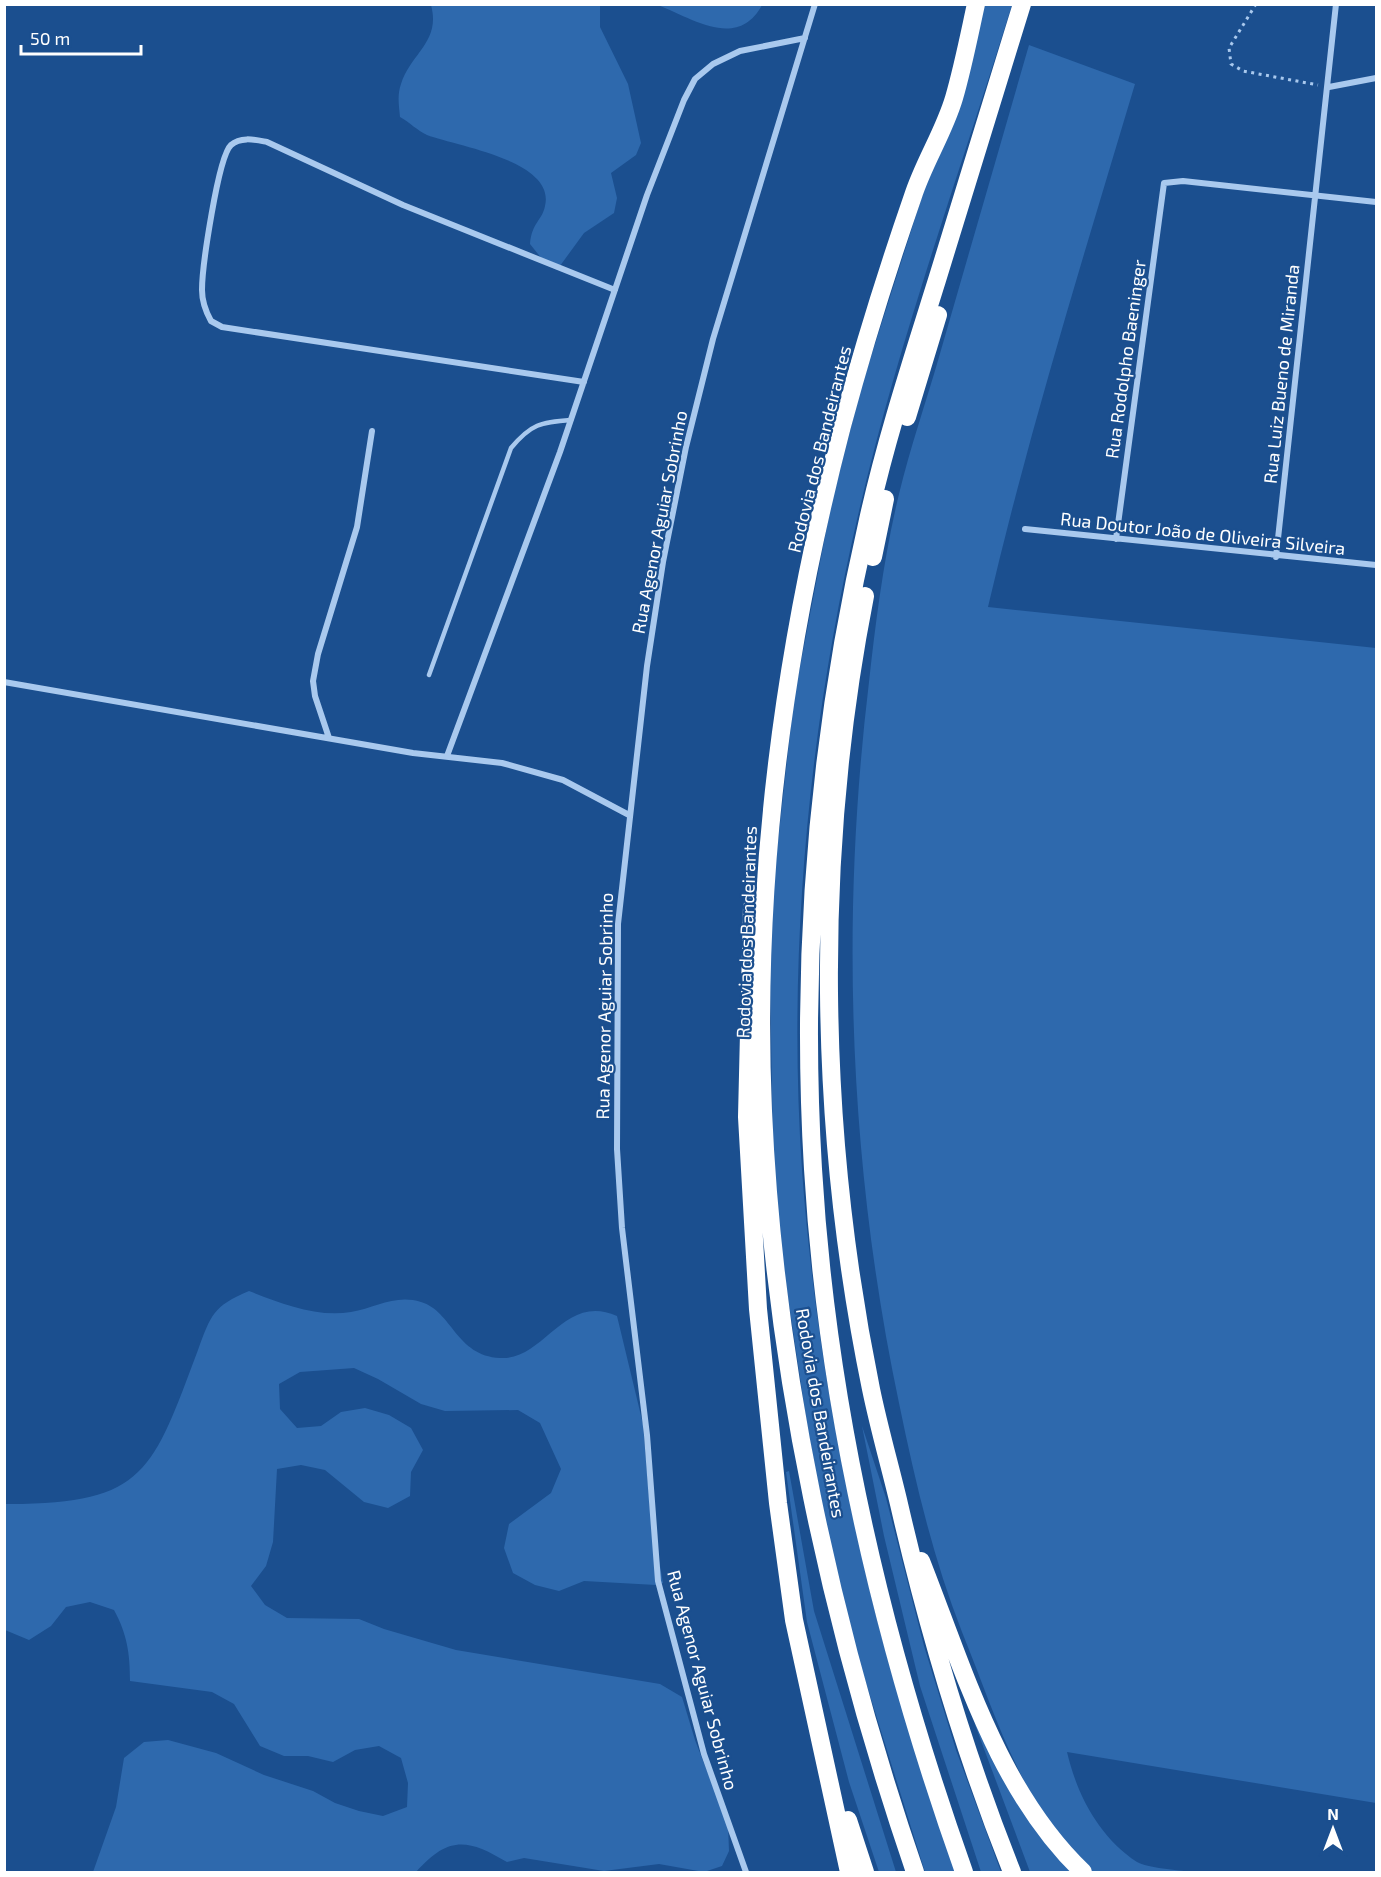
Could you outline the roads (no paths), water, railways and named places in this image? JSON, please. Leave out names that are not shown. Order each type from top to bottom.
[{"type":"highway","name":"Rodovia dos Bandeirantes","points":[[915,1872],[864,1713],[824,1557],[783,1321],[765,1162],[762,967],[766,871],[782,725],[805,593],[851,397],[914,192],[953,101],[976,4]]},
{"type":"highway","name":"Rodovia dos Bandeirantes","points":[[964,1872],[894,1647],[876,1577],[845,1427],[819,1251],[809,1077],[809,968],[824,766],[836,685],[867,522],[908,369],[1022,7]]},
{"type":"highway","points":[[1012,1872],[982,1799],[947,1694],[921,1603],[869,1377],[837,1153],[831,1038],[831,932],[839,767],[862,614],[889,480],[988,154],[1022,7]]},
{"type":"highway","points":[[805,593],[779,675],[761,797],[751,936],[747,1118],[754,1258],[778,1503],[794,1620],[822,1739],[849,1872]]},
{"type":"highway","points":[[898,1503],[993,1738],[1026,1802],[1047,1832],[1083,1872]]},
{"type":"highway","points":[[822,1739],[865,1872]]},
{"type":"street","name":"Rua Agenor Aguiar Sobrinho","points":[[746,1872],[705,1754],[658,1581],[647,1435],[622,1228],[617,1149],[618,924],[629,815],[663,562],[686,447],[713,339],[815,4]]},
{"type":"street","name":"Rua Luiz Bueno de Miranda","points":[[1276,557],[1314,195],[1329,87],[1336,4]]},
{"type":"street","points":[[447,756],[571,420],[647,195],[684,100],[695,79],[713,64],[740,51],[805,38]]},
{"type":"street","points":[[1329,87],[1377,78]]},
{"type":"street","points":[[584,382],[222,327],[211,321],[202,291],[220,173],[227,149],[234,142],[248,139],[267,142],[403,205],[615,290]]},
{"type":"street","name":"Rua Rodolpho Baeninger","points":[[1116,539],[1164,183],[1183,181],[1314,195]]},
{"type":"street","points":[[1314,195],[1377,202]]},
{"type":"street","points":[[329,738],[315,696],[313,681],[318,654],[357,527],[372,432]]},
{"type":"street","name":"Rua Doutor João de Oliveira Silveira","points":[[1025,529],[1377,566]]},
{"type":"street","points":[[4,682],[413,753],[502,763],[563,780],[629,815]]},
{"type":"lane","points":[[429,675],[511,448],[525,432],[543,422],[571,420]]}]
